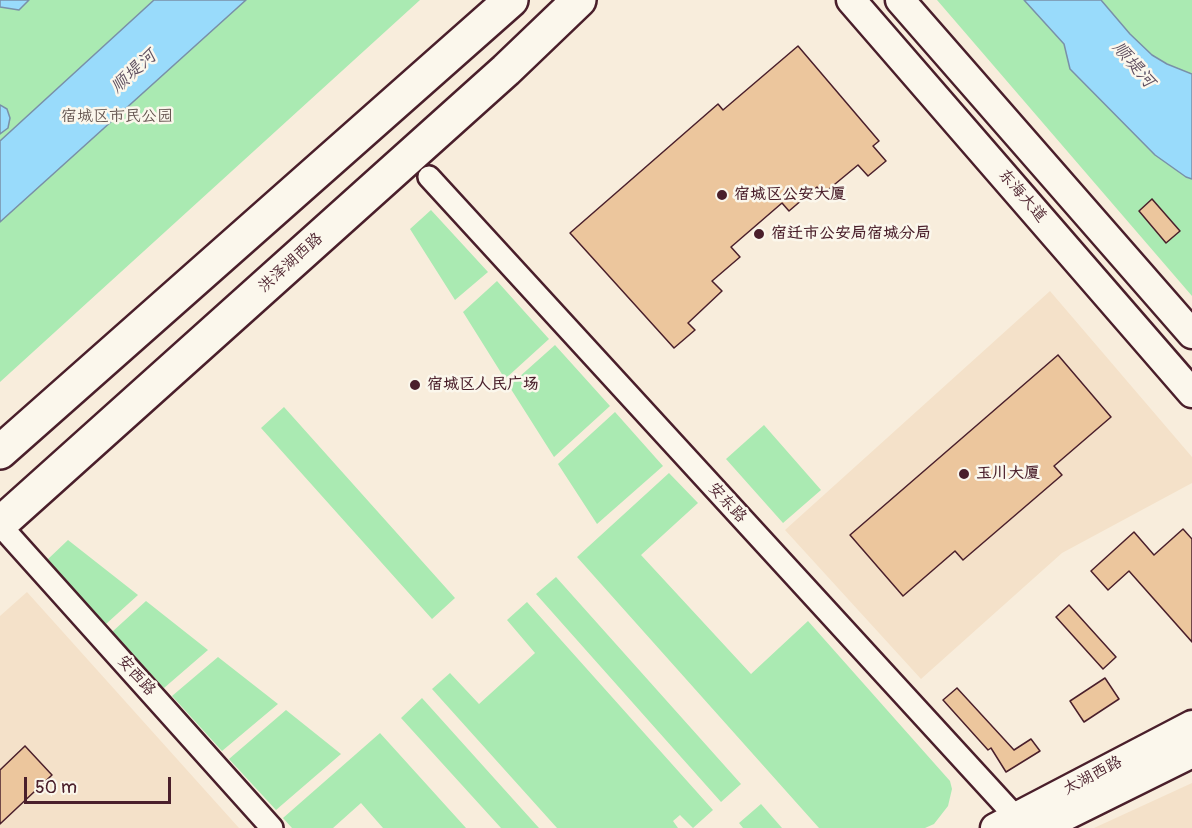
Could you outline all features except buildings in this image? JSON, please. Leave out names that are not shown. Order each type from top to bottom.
[{"type":"main road","points":[[0,452],[511,0]]},
{"type":"main road","name":"洪泽湖西路","points":[[0,525],[506,70],[579,0]]},
{"type":"street","name":"东海大道","points":[[851,0],[1192,393]]},
{"type":"street","points":[[900,0],[1192,334]]},
{"type":"street","name":"安东路","points":[[429,177],[1020,825]]},
{"type":"street","name":"安西路","points":[[0,525],[272,828]]},
{"type":"street","name":"太湖西路","points":[[1020,825],[1192,725]]},
{"type":"street","name":"太湖西路","points":[[1020,825],[1192,753]]},
{"type":"shaded area","name":"玉川大厦","points":[[1050,291],[1192,457],[1192,483],[1062,553],[921,679],[785,530]]},
{"type":"shaded area","points":[[27,592],[239,828],[0,828],[0,616]]},
{"type":"shaded area","points":[[1192,783],[1192,828],[1094,828]]},
{"type":"green space","name":"宿城区市民公园","points":[[0,0],[420,0],[0,382]]},
{"type":"green space","points":[[937,0],[1192,0],[1192,296]]},
{"type":"green space","points":[[431,210],[488,272],[455,300],[410,229]]},
{"type":"green space","points":[[497,281],[549,339],[505,379],[463,312]]},
{"type":"green space","points":[[555,345],[610,406],[554,457],[509,386]]},
{"type":"green space","points":[[284,407],[455,598],[432,619],[261,428]]},
{"type":"green space","points":[[615,412],[663,466],[597,524],[558,464]]},
{"type":"green space","points":[[764,425],[821,490],[783,523],[726,459]]},
{"type":"green space","points":[[669,473],[698,503],[641,555],[751,674],[808,621],[950,781],[952,789],[948,806],[934,824],[925,828],[819,828],[577,557]]},
{"type":"green space","points":[[68,540],[138,595],[106,624],[47,560]]},
{"type":"green space","points":[[556,577],[741,784],[721,802],[536,594]]},
{"type":"green space","points":[[146,601],[208,650],[164,688],[112,632]]},
{"type":"green space","points":[[527,602],[713,810],[693,828],[680,815],[673,821],[678,828],[557,828],[432,689],[450,673],[479,704],[535,653],[507,620]]},
{"type":"green space","points":[[218,657],[278,704],[222,751],[172,696]]},
{"type":"green space","points":[[422,698],[539,828],[501,828],[401,718]]},
{"type":"green space","points":[[286,710],[341,754],[276,810],[229,759]]},
{"type":"green space","points":[[380,733],[466,828],[383,828],[361,803],[333,828],[292,828],[283,818]]},
{"type":"green space","points":[[761,804],[782,828],[743,828],[739,823]]},
{"type":"water","points":[[0,0],[29,0],[19,10],[0,7]]},
{"type":"water","name":"顺堤河","points":[[154,0],[246,0],[0,222],[0,141]]},
{"type":"water","name":"顺堤河","points":[[1024,0],[1101,0],[1130,34],[1152,55],[1192,74],[1192,179],[1155,155],[1070,69],[1064,44]]},
{"type":"water","points":[[0,105],[7,109],[10,118],[8,128],[0,134]]},
{"type":"place","name":"宿城区公安大厦","points":[[722,195]]},
{"type":"place","name":"宿迁市公安局宿城分局","points":[[759,234]]},
{"type":"place","name":"宿城区人民广场","points":[[415,385]]},
{"type":"place","name":"玉川大厦","points":[[964,474]]}]
